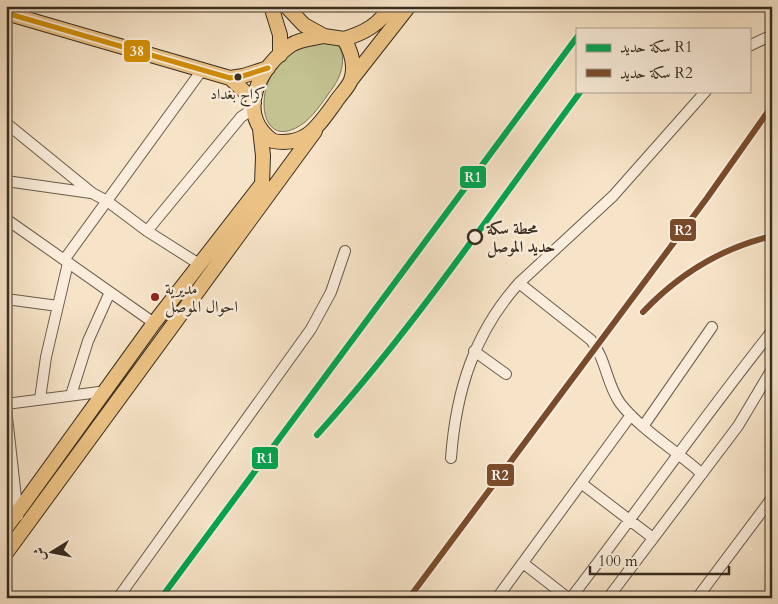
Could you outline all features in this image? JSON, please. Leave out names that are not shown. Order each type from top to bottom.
[{"type":"main road","points":[[271,6],[278,25],[280,55]]},
{"type":"main road","points":[[286,6],[304,25],[324,36],[344,39],[364,33],[384,18],[391,6]]},
{"type":"main road","points":[[6,553],[350,80],[409,6]]},
{"type":"main road","points":[[6,12],[230,78],[268,68]]},
{"type":"main road","points":[[253,106],[257,86],[268,68],[280,55],[292,44],[324,36]]},
{"type":"main road","points":[[344,39],[350,50],[352,60],[350,80]]},
{"type":"main road","points":[[6,528],[13,507],[107,390],[154,323],[262,184],[263,156],[260,129],[247,94],[230,78]]},
{"type":"main road","points":[[260,129],[273,141],[283,143],[303,138],[315,130]]},
{"type":"street","points":[[750,46],[772,35]]},
{"type":"street","points":[[40,399],[66,261],[202,70]]},
{"type":"street","points":[[451,458],[461,388],[474,351],[494,315],[519,283],[613,196],[705,92]]},
{"type":"street","points":[[147,232],[241,117],[253,106]]},
{"type":"street","points":[[7,126],[92,193],[107,201],[147,232],[199,264]]},
{"type":"street","points":[[6,181],[92,193]]},
{"type":"street","points":[[6,219],[154,323]]},
{"type":"street","points":[[118,598],[311,329],[331,292],[345,251]]},
{"type":"street","points":[[519,283],[591,340],[600,352],[615,395],[631,415],[678,452],[702,474]]},
{"type":"street","points":[[72,395],[88,341],[110,292]]},
{"type":"street","points":[[6,299],[58,306]]},
{"type":"street","points":[[644,425],[712,327]]},
{"type":"street","points":[[522,563],[569,598],[630,520],[678,452],[772,331]]},
{"type":"street","points":[[474,351],[506,374]]},
{"type":"street","points":[[608,598],[738,426],[772,368]]},
{"type":"street","points":[[6,404],[107,390]]},
{"type":"street","points":[[6,408],[13,507],[20,535]]},
{"type":"street","points":[[497,598],[631,415]]},
{"type":"street","points":[[581,483],[653,538]]},
{"type":"street","points":[[697,598],[772,498]]},
{"type":"shaded area","points":[[322,41],[337,44],[340,48],[343,59],[337,81],[317,110],[305,122],[289,131],[276,130],[268,122],[264,109],[265,93],[271,76],[281,60],[297,48]]},
{"type":"rail line","name":"R1","points":[[161,598],[576,38]]},
{"type":"rail line","name":"R1","points":[[317,435],[353,394],[420,310],[580,92]]},
{"type":"rail line","name":"R2","points":[[409,598],[707,198],[772,106]]},
{"type":"rail line","name":"R2","points":[[643,312],[671,286],[702,264],[735,248],[772,236]]},
{"type":"transit line","name":"38","points":[[6,13],[230,78],[268,68]]},
{"type":"place","name":"كراج بغداد","points":[[238,77]]},
{"type":"place","name":"محطة سكة حديد الموصل","points":[[475,237]]},
{"type":"place","name":"مديرية احوال الموصل","points":[[155,297]]}]
